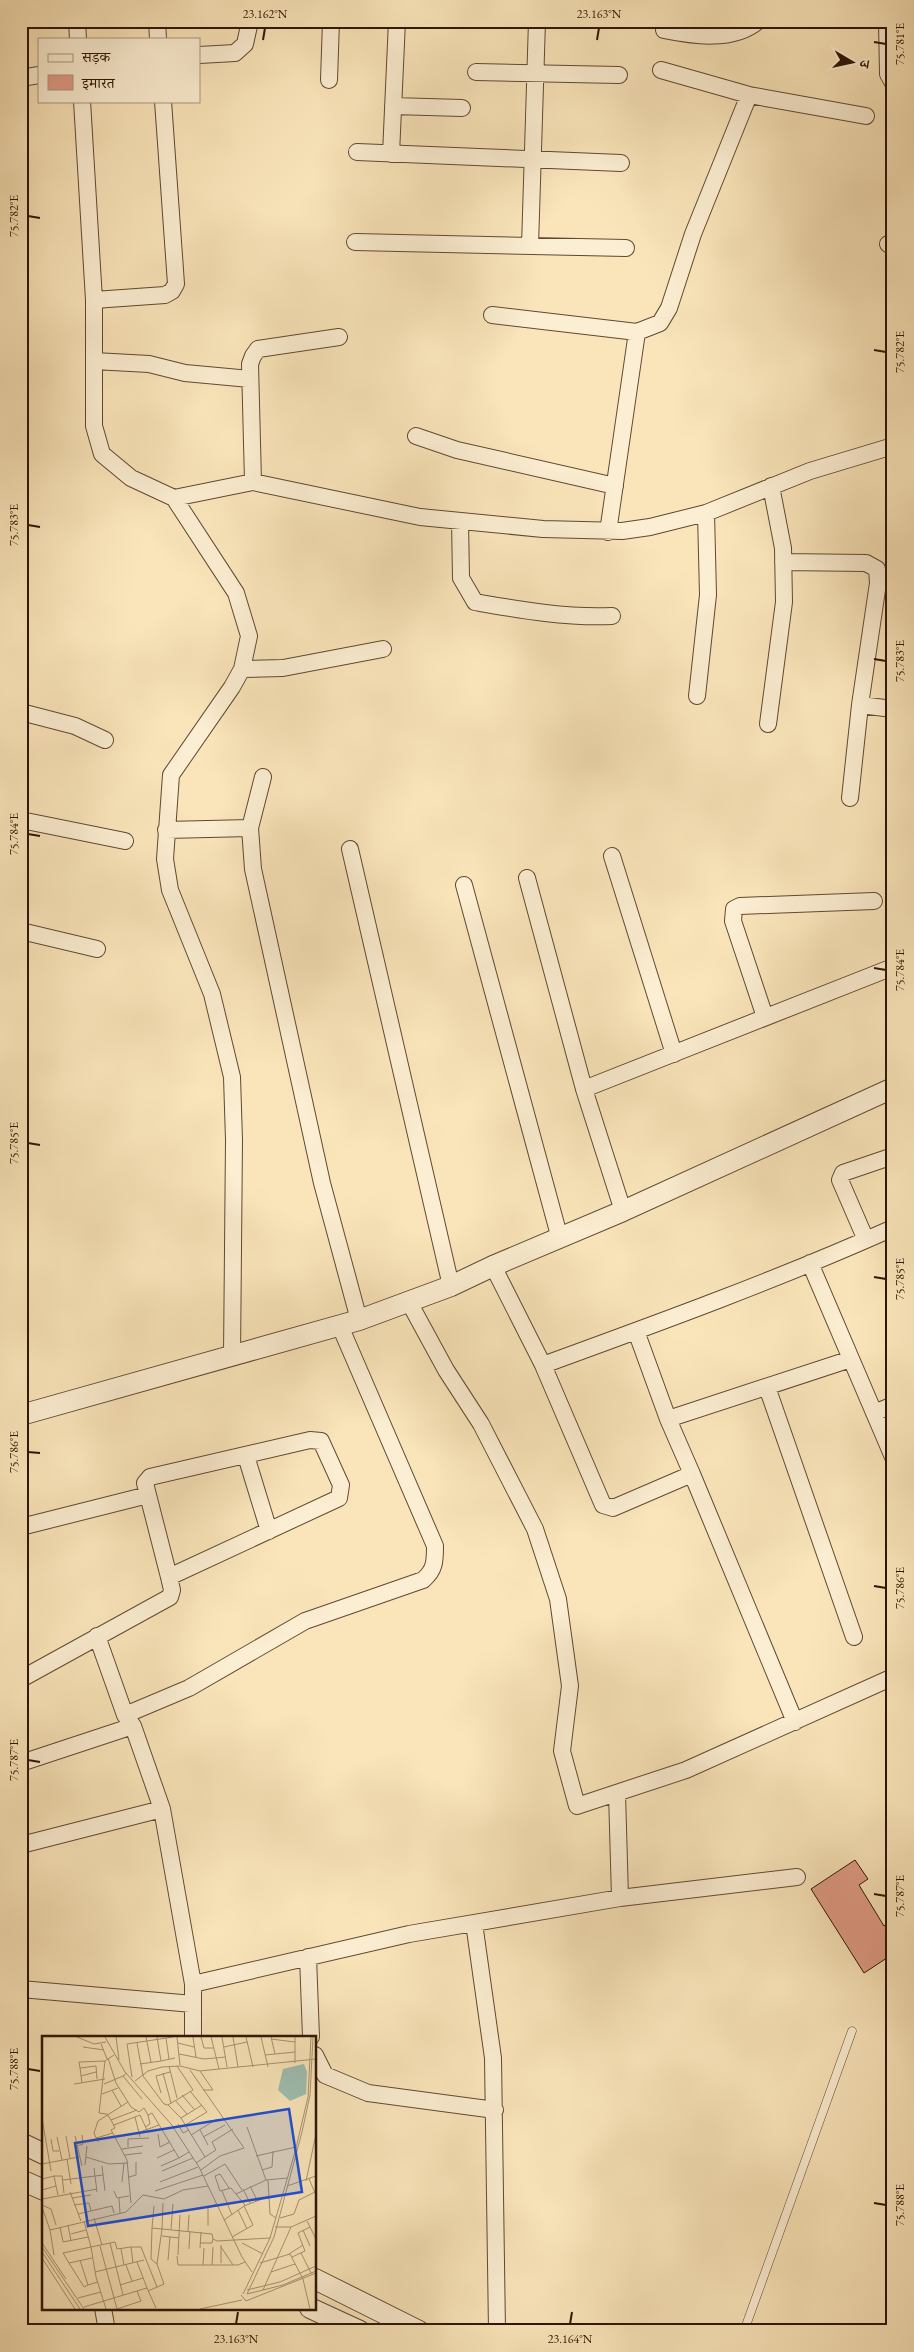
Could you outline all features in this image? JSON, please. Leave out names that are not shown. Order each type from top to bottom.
[{"type":"street","points":[[77,21],[78,38]]},
{"type":"street","points":[[157,21],[158,38]]},
{"type":"street","points":[[200,55],[235,53],[245,44],[250,21]]},
{"type":"street","points":[[328,80],[331,21]]},
{"type":"street","points":[[391,154],[397,21]]},
{"type":"street","points":[[530,246],[538,21]]},
{"type":"street","points":[[664,30],[694,36],[728,34],[758,21]]},
{"type":"street","points":[[887,21],[888,74],[893,83]]},
{"type":"street","points":[[661,70],[749,95],[866,116]]},
{"type":"street","points":[[476,72],[619,75]]},
{"type":"street","points":[[21,78],[38,75]]},
{"type":"street","points":[[492,315],[637,332],[660,323],[668,308],[693,234],[749,95]]},
{"type":"street","points":[[82,102],[94,300],[94,426],[102,454],[131,478],[174,498],[236,593],[249,636],[242,669],[232,687],[211,714],[171,775],[165,858],[170,890],[212,994],[232,1077],[234,1140],[232,1357]]},
{"type":"street","points":[[94,300],[165,295],[172,291],[176,284],[163,102]]},
{"type":"street","points":[[393,106],[462,108]]},
{"type":"street","points":[[358,152],[534,161],[621,163]]},
{"type":"street","points":[[355,242],[626,248]]},
{"type":"street","points":[[615,531],[615,486],[637,332]]},
{"type":"street","points":[[253,482],[250,379],[252,356],[258,349],[339,337]]},
{"type":"street","points":[[94,360],[149,364],[185,373],[250,379]]},
{"type":"street","points":[[416,436],[457,450],[615,486]]},
{"type":"street","points":[[174,498],[253,482],[420,517],[543,529],[615,531],[650,527],[706,513],[771,486],[893,446]]},
{"type":"street","points":[[768,724],[784,602],[783,548],[771,486]]},
{"type":"street","points":[[698,696],[708,595],[706,513]]},
{"type":"street","points":[[460,521],[461,578],[475,602],[539,614],[584,617],[612,616]]},
{"type":"street","points":[[783,562],[866,564],[877,569],[878,583],[860,705],[850,798]]},
{"type":"street","points":[[242,669],[282,668],[383,649]]},
{"type":"street","points":[[860,705],[893,708]]},
{"type":"street","points":[[21,712],[75,726],[105,740]]},
{"type":"street","points":[[21,1763],[129,1721],[305,1621],[423,1580],[431,1573],[435,1562],[435,1546],[349,1323],[322,1183],[253,869],[250,828],[263,777]]},
{"type":"street","points":[[21,820],[124,841]]},
{"type":"street","points":[[166,830],[250,828]]},
{"type":"street","points":[[350,848],[451,1286]]},
{"type":"street","points":[[612,856],[674,1054]]},
{"type":"street","points":[[527,878],[584,1089],[623,1211]]},
{"type":"street","points":[[464,885],[560,1239]]},
{"type":"street","points":[[765,1017],[733,921],[734,908],[740,906],[874,901]]},
{"type":"street","points":[[21,930],[97,949]]},
{"type":"street","points":[[584,1089],[893,967]]},
{"type":"street","points":[[21,1415],[349,1323],[409,1302],[560,1239],[893,1088]]},
{"type":"street","points":[[866,1240],[840,1180],[843,1173],[893,1156]]},
{"type":"street","points":[[543,1365],[810,1263],[893,1228]]},
{"type":"street","points":[[810,1263],[893,1457]]},
{"type":"street","points":[[493,1266],[543,1365],[603,1505],[613,1508],[692,1474]]},
{"type":"street","points":[[409,1302],[446,1370],[481,1424],[534,1529],[559,1609],[570,1686],[562,1752],[576,1806],[686,1770],[893,1677]]},
{"type":"street","points":[[636,1331],[668,1419],[795,1722]]},
{"type":"street","points":[[668,1419],[851,1359]]},
{"type":"street","points":[[767,1387],[854,1637]]},
{"type":"street","points":[[874,1413],[893,1405]]},
{"type":"street","points":[[21,1679],[168,1599],[172,1590],[145,1484],[150,1477],[317,1440],[321,1441],[341,1486],[339,1498],[169,1577]]},
{"type":"street","points":[[246,1456],[269,1531]]},
{"type":"street","points":[[21,1527],[148,1495]]},
{"type":"street","points":[[97,1636],[162,1810],[193,1984],[194,2036]]},
{"type":"street","points":[[617,1793],[620,1898]]},
{"type":"street","points":[[21,1846],[162,1810]]},
{"type":"street","points":[[193,1984],[409,1934],[620,1898],[797,1877]]},
{"type":"street","points":[[474,1923],[492,2058],[495,2110],[497,2331]]},
{"type":"street","points":[[308,1957],[311,2036]]},
{"type":"street","points":[[21,1989],[194,2004]]},
{"type":"street","points":[[316,2057],[325,2074],[368,2093],[495,2110]]},
{"type":"street","points":[[21,2143],[42,2153]]},
{"type":"street","points":[[21,2180],[42,2189]]},
{"type":"street","points":[[316,2280],[418,2331]]},
{"type":"street","points":[[103,2310],[107,2331]]},
{"type":"street","points":[[314,2310],[360,2331]]},
{"type":"lane","points":[[744,2331],[852,2031]]},
{"type":"building","points":[[855,1860],[868,1879],[859,1885],[884,1926],[893,1920],[893,1954],[864,1973],[811,1889]]}]
